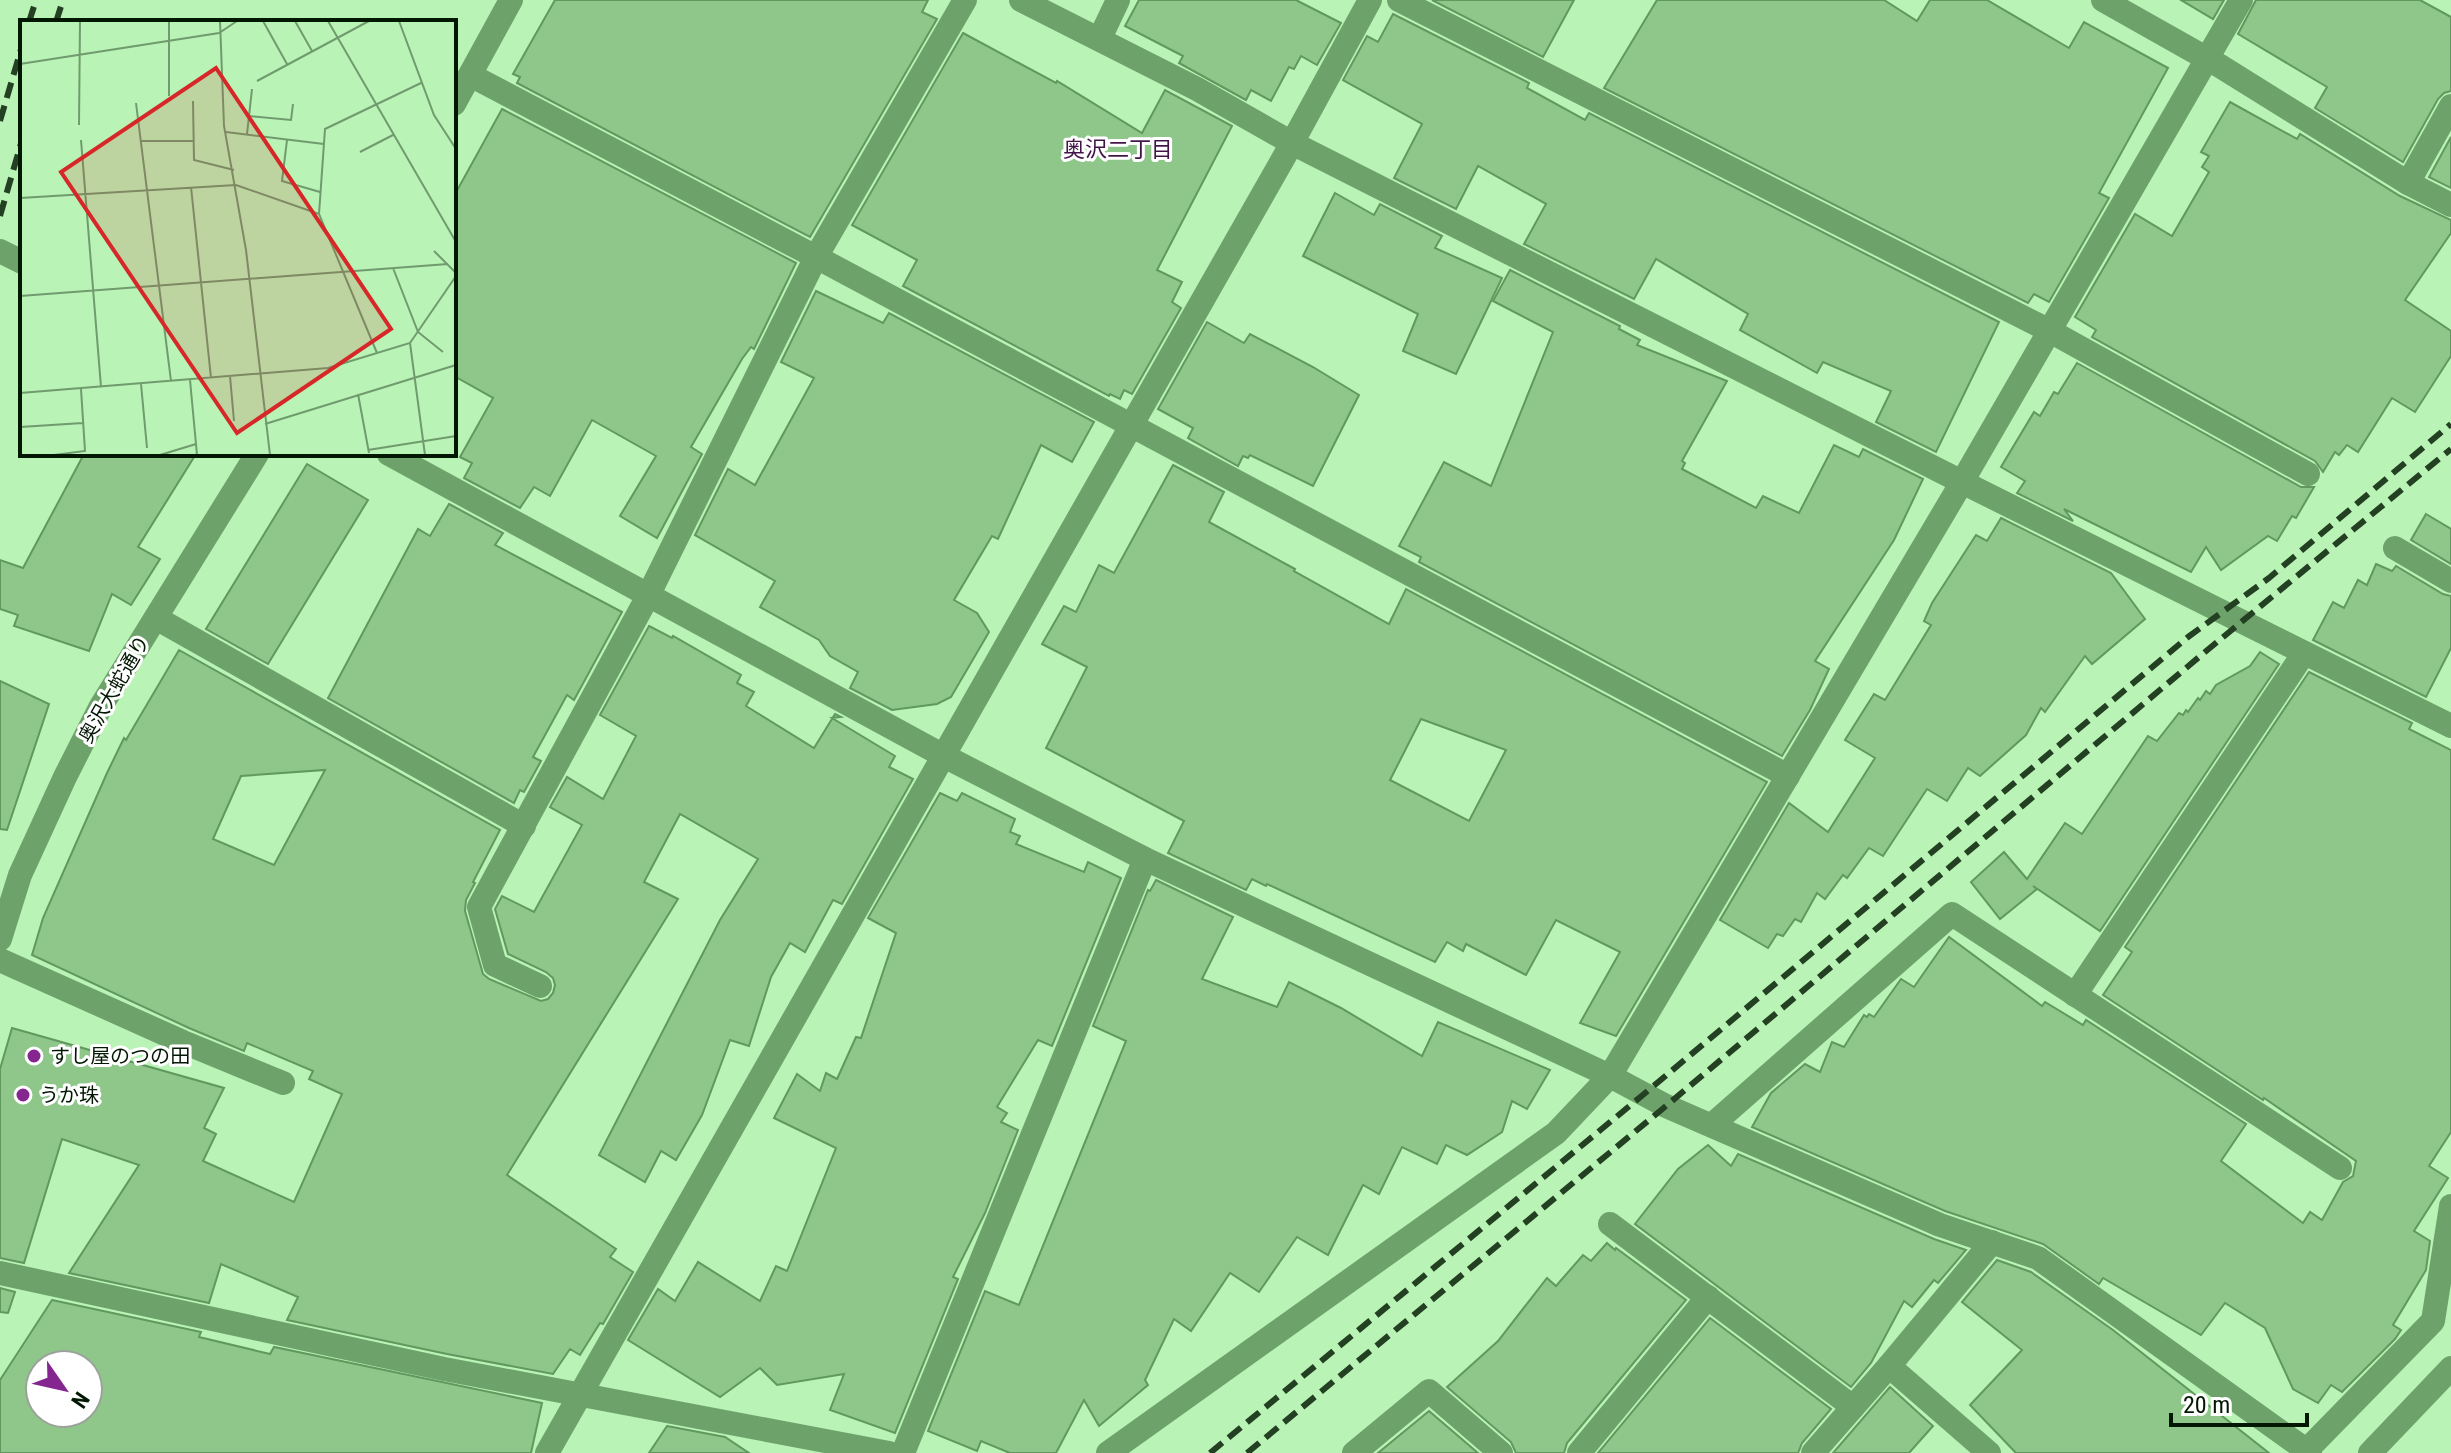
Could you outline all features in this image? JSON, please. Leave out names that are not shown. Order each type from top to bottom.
[{"type":"street","points":[[456,100],[511,0]]},
{"type":"street","points":[[540,986],[495,965],[479,907],[648,596],[816,257],[965,0]]},
{"type":"street","points":[[1021,0],[1197,89],[1292,143],[2451,726]]},
{"type":"street","points":[[1100,38],[1118,0]]},
{"type":"street","points":[[547,1453],[1292,143],[1370,0]]},
{"type":"street","points":[[1399,0],[2050,331],[2308,474]]},
{"type":"street","points":[[2103,0],[2205,58],[2408,183],[2451,205]]},
{"type":"street","points":[[1108,1453],[1556,1133],[1610,1076],[1962,482],[2241,0]]},
{"type":"street","points":[[470,75],[1788,776]]},
{"type":"street","points":[[2408,183],[2451,106]]},
{"type":"street","points":[[0,251],[20,261]]},
{"type":"street","name":"奥沢大蛇通り","points":[[0,939],[20,875],[101,706],[256,456]]},
{"type":"street","points":[[393,456],[944,756],[1145,859],[1610,1076],[1666,1106],[1940,1225],[2038,1258],[2307,1452],[2433,1321],[2451,1206]]},
{"type":"street","points":[[2395,548],[2451,581]]},
{"type":"street","points":[[156,618],[524,826]]},
{"type":"street","points":[[2075,995],[2304,653]]},
{"type":"street","points":[[903,1453],[1145,859]]},
{"type":"street","points":[[1712,1125],[1952,914],[2340,1168]]},
{"type":"street","points":[[0,960],[283,1083]]},
{"type":"street","points":[[1610,1224],[1853,1407]]},
{"type":"street","points":[[1813,1453],[1992,1242]]},
{"type":"street","points":[[0,1273],[444,1369],[889,1453]]},
{"type":"street","points":[[1579,1453],[1708,1297]]},
{"type":"street","points":[[1889,1366],[1989,1453]]},
{"type":"street","points":[[2370,1453],[2451,1368]]},
{"type":"street","points":[[1354,1453],[1429,1391],[1501,1453]]},
{"type":"building","points":[[555,0],[928,0],[922,12],[937,19],[810,237],[517,83],[520,77],[513,74]]},
{"type":"building","points":[[1139,0],[1296,0],[1341,23],[1317,65],[1301,56],[1294,69],[1289,67],[1271,101],[1251,90],[1246,100],[1179,63],[1183,56],[1125,26]]},
{"type":"building","points":[[1432,0],[1574,0],[1543,57]]},
{"type":"building","points":[[1657,0],[1884,0],[1917,21],[1930,0],[1987,0],[2069,48],[2084,22],[2168,68],[2099,193],[2109,198],[2049,302],[2034,294],[2028,303],[1604,88]]},
{"type":"building","points":[[2181,0],[2224,0],[2213,19]]},
{"type":"building","points":[[2256,0],[2420,0],[2451,17],[2451,91],[2438,99],[2403,162],[2315,108],[2327,87],[2238,34]]},
{"type":"building","points":[[1393,14],[1529,83],[1527,88],[1585,120],[1589,113],[1999,322],[1936,452],[1876,422],[1891,391],[1823,362],[1817,373],[1740,330],[1748,314],[1656,259],[1634,299],[1524,244],[1546,204],[1478,166],[1456,209],[1394,178],[1422,124],[1343,80],[1367,36],[1378,42]]},
{"type":"building","points":[[963,33],[1057,81],[1142,133],[1165,90],[1232,126],[1157,270],[1182,282],[1172,302],[1181,308],[1132,394],[1124,390],[1120,399],[1109,396],[903,286],[917,260],[852,225]]},
{"type":"building","points":[[2230,102],[2297,139],[2300,134],[2400,196],[2451,220],[2451,233],[2405,300],[2451,331],[2451,356],[2415,412],[2392,398],[2358,452],[2347,445],[2339,455],[2335,452],[2323,472],[2315,461],[2092,337],[2096,330],[2075,317],[2135,214],[2172,236],[2209,172],[2202,167],[2209,156],[2201,152]]},
{"type":"building","points":[[502,109],[796,263],[754,349],[751,347],[742,359],[691,447],[702,454],[657,538],[620,516],[656,456],[592,420],[550,496],[534,487],[520,508],[464,478],[472,463],[460,457],[493,398],[456,377],[456,192]]},
{"type":"building","points":[[2451,137],[2451,188],[2429,177]]},
{"type":"building","points":[[1335,193],[1374,215],[1380,204],[1442,236],[1435,248],[1502,278],[1456,374],[1403,351],[1418,314],[1303,256]]},
{"type":"building","points":[[1510,270],[1620,326],[1619,329],[1640,340],[1637,345],[1727,381],[1682,461],[1685,463],[1682,469],[1756,508],[1763,496],[1799,513],[1834,445],[1859,457],[1863,449],[1923,479],[1894,540],[1815,661],[1829,669],[1810,710],[1782,756],[1419,562],[1421,557],[1399,546],[1444,462],[1491,486],[1553,332],[1493,301]]},
{"type":"building","points":[[816,291],[883,323],[889,313],[1094,422],[1072,462],[1041,445],[998,539],[992,536],[954,600],[977,613],[989,632],[951,697],[937,704],[892,710],[850,688],[858,672],[830,656],[819,640],[760,607],[775,581],[695,535],[728,469],[755,485],[814,378],[781,362]]},
{"type":"building","points":[[1207,322],[1244,343],[1250,334],[1359,395],[1313,486],[1250,455],[1248,458],[1243,456],[1238,466],[1188,438],[1193,428],[1158,409]]},
{"type":"building","points":[[2077,363],[2301,487],[2314,487],[2296,518],[2292,516],[2277,541],[2268,536],[2221,570],[2206,547],[2191,572],[2064,509],[2073,521],[2017,493],[2025,481],[2001,467],[2034,412],[2040,416]]},
{"type":"building","points":[[83,456],[195,456],[138,547],[160,559],[131,605],[112,594],[89,651],[14,626],[18,615],[0,609],[0,560],[23,568]]},
{"type":"building","points":[[307,464],[368,500],[268,664],[206,629]]},
{"type":"building","points":[[1173,465],[1224,492],[1209,522],[1389,624],[1406,589],[1767,782],[1616,1036],[1580,1023],[1620,952],[1556,920],[1526,975],[1466,944],[1463,951],[1447,942],[1435,962],[1267,884],[1252,879],[1246,890],[1168,853],[1184,821],[1046,748],[1087,667],[1042,644],[1064,606],[1076,612],[1099,565],[1114,573]],"holes":[[[1421,719],[1506,750],[1469,821],[1390,780]]]},
{"type":"building","points":[[449,504],[503,533],[495,545],[622,612],[574,700],[567,695],[533,757],[541,761],[524,792],[520,790],[514,803],[328,698],[418,529],[430,536]]},
{"type":"building","points":[[2426,514],[2451,529],[2451,564],[2411,540]]},
{"type":"building","points":[[2001,518],[2111,573],[2145,619],[2092,664],[2085,656],[2045,712],[2041,708],[2026,735],[1980,776],[1968,768],[1947,801],[1927,789],[1883,856],[1869,848],[1847,878],[1843,875],[1825,899],[1817,893],[1801,922],[1795,919],[1783,936],[1777,934],[1768,948],[1720,920],[1789,803],[1828,832],[1875,758],[1845,740],[1874,694],[1885,700],[1931,625],[1924,621],[1932,603],[1976,535],[1987,541]]},
{"type":"building","points":[[2376,564],[2392,571],[2396,566],[2451,596],[2451,648],[2426,697],[2313,640],[2333,602],[2344,608],[2358,580],[2367,585]]},
{"type":"building","points":[[649,626],[673,636],[741,675],[737,683],[754,692],[746,706],[814,748],[832,718],[895,756],[889,767],[913,779],[842,904],[833,900],[805,952],[790,943],[771,977],[749,1046],[730,1040],[702,1115],[676,1160],[661,1151],[645,1182],[599,1155],[720,920],[758,859],[680,814],[644,882],[678,899],[507,1175],[616,1249],[610,1257],[633,1272],[603,1324],[600,1323],[580,1355],[570,1349],[553,1374],[287,1320],[298,1297],[221,1264],[209,1303],[69,1273],[139,1165],[62,1139],[24,1263],[0,1258],[0,1069],[12,1028],[224,1088],[204,1128],[216,1134],[203,1161],[294,1202],[342,1094],[309,1079],[313,1071],[247,1043],[244,1051],[32,955],[43,918],[107,773],[124,738],[126,740],[179,650],[500,830],[473,882],[465,911],[483,974],[541,1001],[553,993],[553,978],[508,954],[495,909],[502,896],[534,912],[582,825],[550,807],[567,777],[603,799],[636,736],[600,715]],"holes":[[[325,770],[274,865],[213,839],[241,776]]]},
{"type":"building","points":[[2260,652],[2279,664],[2100,931],[2033,886],[2037,889],[2000,919],[1971,882],[2004,852],[2027,879],[2065,823],[2082,834],[2148,736],[2157,741],[2179,713],[2183,715],[2186,710],[2188,712],[2206,691],[2210,694],[2216,685],[2250,666]]},
{"type":"building","points":[[2309,672],[2412,723],[2409,729],[2451,750],[2451,1132],[2429,1166],[2448,1178],[2414,1231],[2430,1241],[2426,1270],[2393,1325],[2401,1330],[2342,1392],[2331,1385],[2318,1403],[2293,1389],[2265,1328],[2225,1303],[2201,1335],[2103,1278],[2099,1284],[2043,1244],[1945,1211],[1752,1127],[1771,1093],[1805,1064],[1820,1072],[1832,1042],[1844,1047],[1864,1015],[1874,1017],[1901,979],[1914,987],[1949,937],[2042,1006],[2045,1002],[2083,1025],[2086,1020],[2246,1124],[2221,1161],[2303,1223],[2310,1212],[2322,1220],[2343,1182],[2353,1176],[2356,1161],[2103,995],[2132,952],[2125,947]]},
{"type":"building","points":[[0,681],[49,704],[7,830],[0,829]]},
{"type":"building","points":[[940,793],[957,801],[962,793],[1015,819],[1010,832],[1020,836],[1016,844],[1084,872],[1088,862],[1121,878],[1052,1046],[1038,1040],[997,1107],[1007,1113],[1001,1122],[1018,1130],[985,1213],[953,1277],[958,1279],[895,1433],[830,1410],[844,1374],[777,1385],[760,1368],[720,1397],[628,1340],[658,1289],[675,1301],[698,1262],[760,1301],[776,1266],[787,1271],[836,1148],[774,1118],[797,1074],[820,1091],[826,1073],[837,1079],[856,1037],[861,1038],[896,933],[868,918]]},
{"type":"building","points":[[1156,880],[1233,917],[1202,979],[1277,1007],[1289,982],[1341,1008],[1422,1056],[1438,1022],[1550,1070],[1527,1109],[1512,1101],[1502,1132],[1467,1155],[1446,1145],[1437,1164],[1402,1147],[1379,1194],[1363,1185],[1328,1255],[1297,1237],[1259,1292],[1230,1273],[1191,1331],[1174,1319],[1145,1380],[1148,1385],[1099,1426],[1084,1400],[1056,1453],[1010,1453],[981,1441],[977,1451],[928,1431],[985,1291],[1019,1305],[1126,1041],[1093,1026],[1148,890]]},
{"type":"building","points":[[1708,1145],[1731,1166],[1738,1154],[1966,1250],[1938,1283],[1934,1280],[1912,1307],[1904,1301],[1871,1363],[1851,1387],[1635,1224],[1678,1169]]},
{"type":"building","points":[[1607,1243],[1686,1300],[1567,1443],[1564,1453],[1516,1453],[1511,1442],[1447,1387],[1498,1341],[1547,1278],[1556,1286],[1583,1255],[1591,1261]]},
{"type":"building","points":[[1997,1260],[2031,1272],[2113,1330],[2269,1453],[2016,1453],[1970,1405],[2022,1350],[1962,1302]]},
{"type":"building","points":[[0,1288],[15,1292],[8,1313],[0,1312]]},
{"type":"building","points":[[52,1300],[201,1332],[199,1337],[270,1354],[274,1347],[542,1403],[531,1453],[0,1453],[0,1380]]},
{"type":"building","points":[[1710,1318],[1831,1409],[1802,1443],[1798,1453],[1598,1453]]},
{"type":"building","points":[[1890,1387],[1933,1426],[1909,1453],[1833,1453]]},
{"type":"building","points":[[1429,1411],[1478,1453],[1378,1453]]},
{"type":"building","points":[[667,1426],[725,1437],[749,1453],[649,1453]]},
{"type":"railway","points":[[30,20],[36,0]]},
{"type":"railway","points":[[57,20],[63,0]]},
{"type":"railway","points":[[0,121],[20,53]]},
{"type":"railway","points":[[0,216],[20,147]]},
{"type":"railway","points":[[1210,1453],[2188,637],[2269,578],[2451,424]]},
{"type":"railway","points":[[1247,1453],[2451,449]]},
{"type":"place","name":"すし屋のつの田","points":[[34,1056]]},
{"type":"place","name":"うか珠","points":[[23,1095]]},
{"type":"district","name":"奥沢二丁目","points":[[1118,149]]}]
